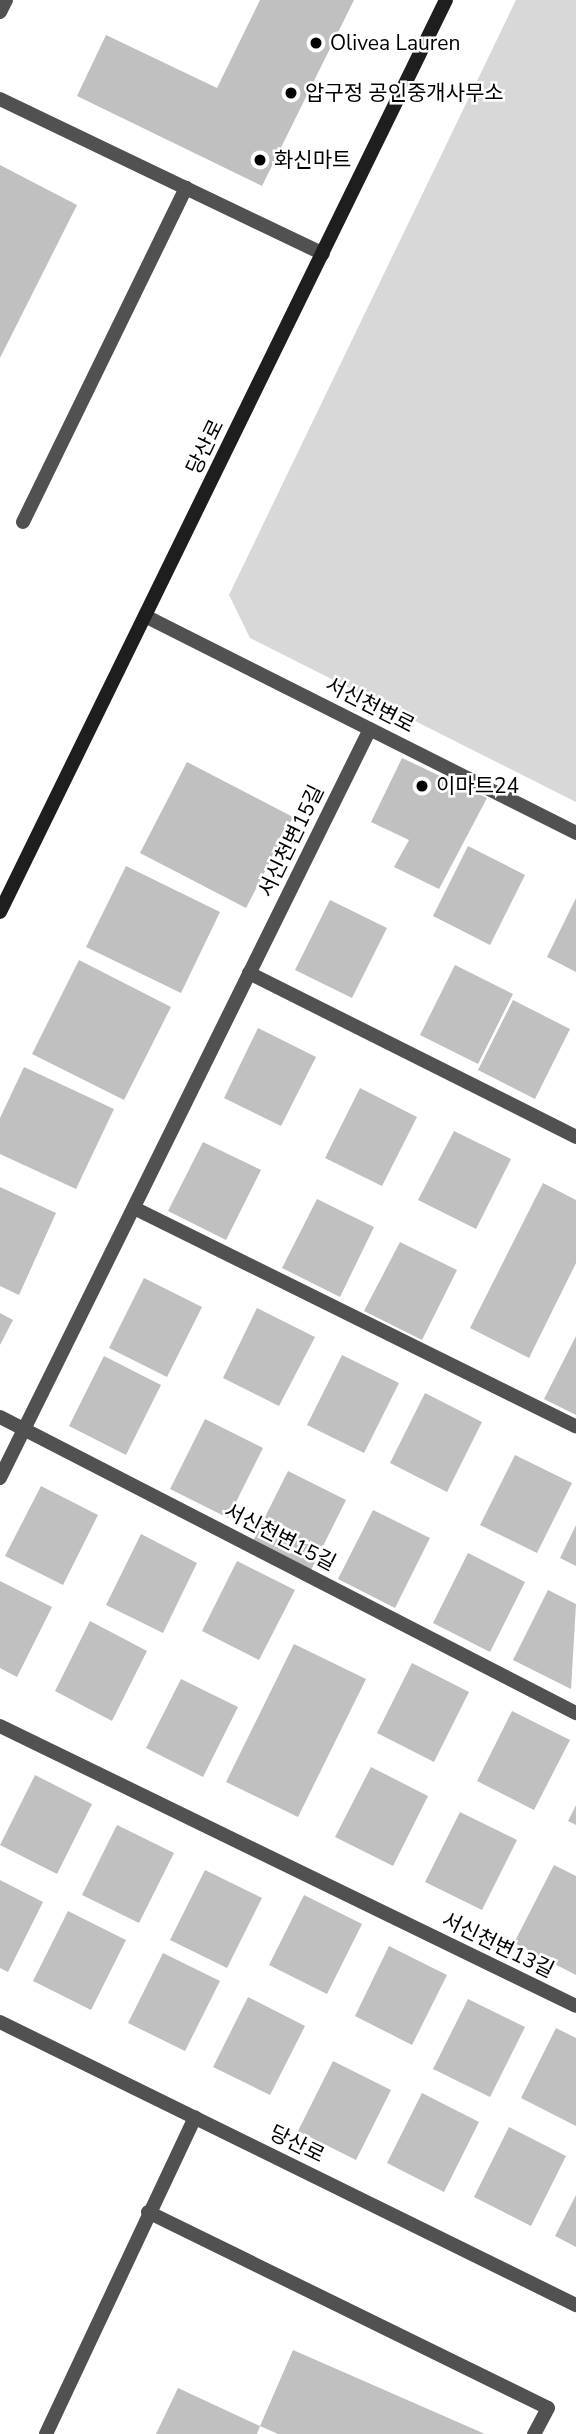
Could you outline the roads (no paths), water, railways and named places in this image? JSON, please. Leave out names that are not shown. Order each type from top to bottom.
[{"type":"street","points":[[0,12],[6,0]]},
{"type":"street","name":"당산로","points":[[0,912],[446,0]]},
{"type":"street","points":[[0,99],[323,254]]},
{"type":"street","points":[[23,523],[186,188]]},
{"type":"street","name":"서신천변로","points":[[145,616],[576,833]]},
{"type":"street","name":"서신천변15길","points":[[0,1478],[370,729]]},
{"type":"street","points":[[249,973],[576,1137]]},
{"type":"street","points":[[134,1208],[576,1426]]},
{"type":"street","points":[[0,1417],[24,1429]]},
{"type":"street","name":"서신천변15길","points":[[24,1429],[576,1713]]},
{"type":"street","name":"서신천변13길","points":[[0,1726],[576,2006]]},
{"type":"street","name":"당산로","points":[[0,2022],[576,2305]]},
{"type":"street","points":[[46,2434],[148,2212],[195,2117]]},
{"type":"street","points":[[148,2212],[548,2408],[534,2434]]},
{"type":"place","name":"Olivea Lauren","points":[[316,43]]},
{"type":"place","name":"압구정 공인중개사무소","points":[[291,93]]},
{"type":"place","name":"화신마트","points":[[260,160]]},
{"type":"place","name":"이마트24","points":[[422,786]]}]
